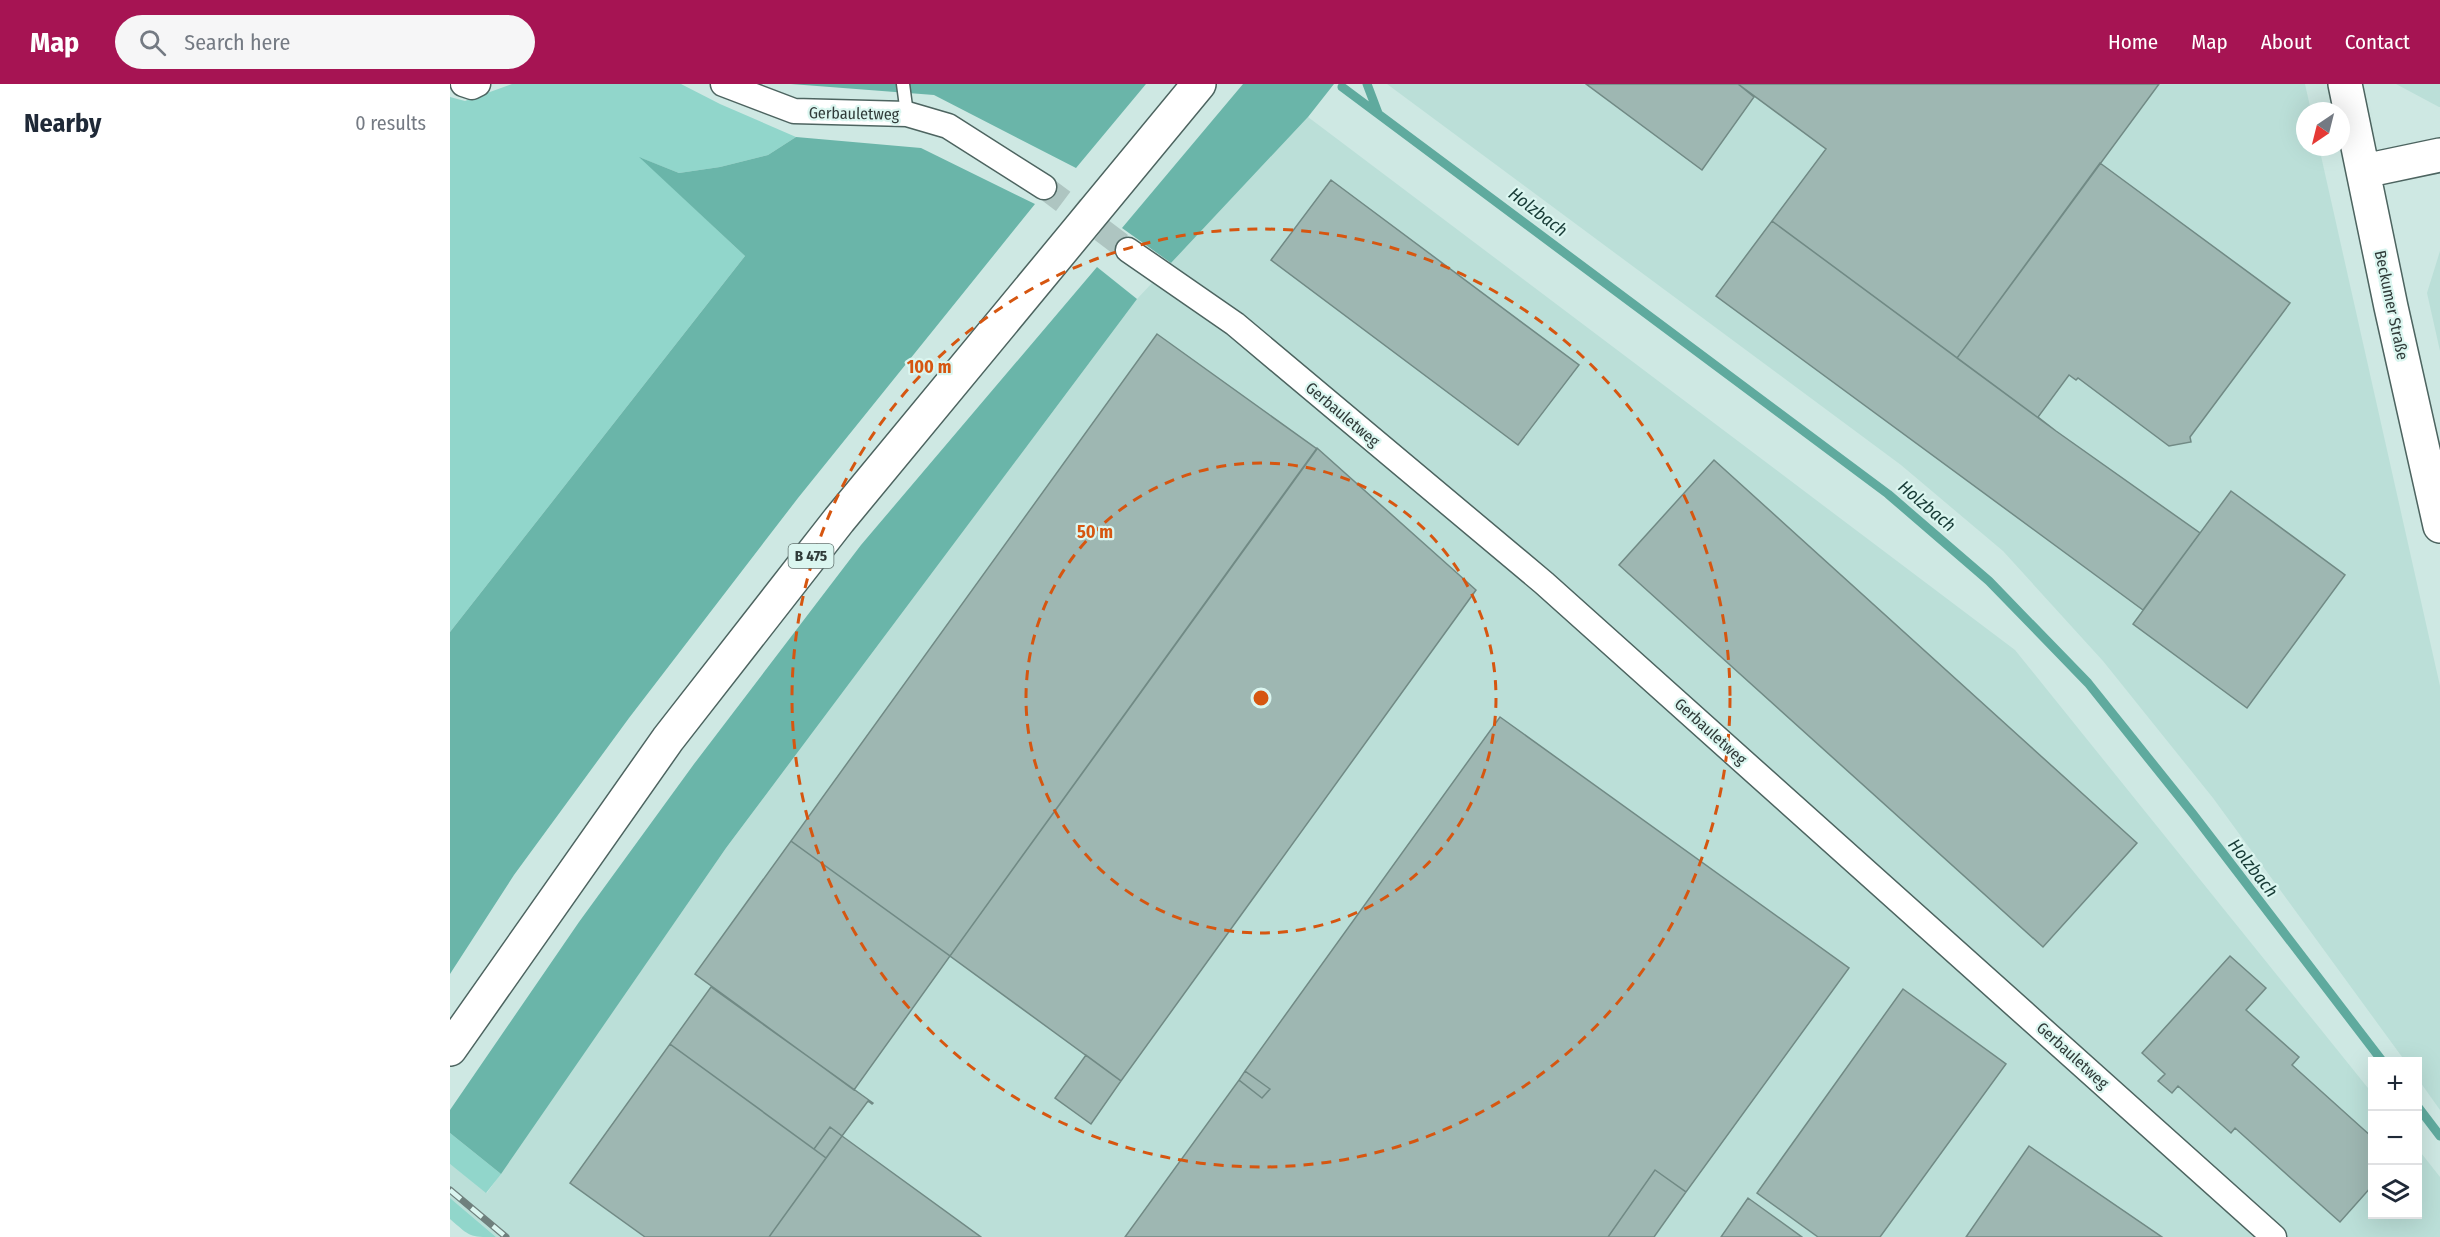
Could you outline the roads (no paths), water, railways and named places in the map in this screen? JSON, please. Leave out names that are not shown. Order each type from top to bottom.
[{"type":"main road","name":"B 475","points":[[450,1049],[668,739],[839,520],[1199,84]]},
{"type":"main road","name":"Beckumer Straße","points":[[2346,84],[2440,526]]},
{"type":"main road","points":[[2364,171],[2440,155]]},
{"type":"street","points":[[463,84],[472,87],[478,84]]},
{"type":"street","name":"Gerbauletweg","points":[[723,84],[794,111],[907,114],[948,126],[1044,187]]},
{"type":"street","name":"Gerbauletweg","points":[[1128,250],[1235,324],[1544,583],[2274,1237]]},
{"type":"lane","points":[[903,84],[907,114]]},
{"type":"waterway","points":[[1367,84],[1378,113]]},
{"type":"waterway","name":"Holzbach","points":[[1342,87],[1888,494],[1989,581],[2088,683],[2193,814],[2379,1057]]},
{"type":"waterway","name":"Holzbach","points":[[2421,1111],[2440,1136]]},
{"type":"tunnel","points":[[1044,187],[1128,250]]},
{"type":"railway","points":[[450,1190],[506,1237]]}]
